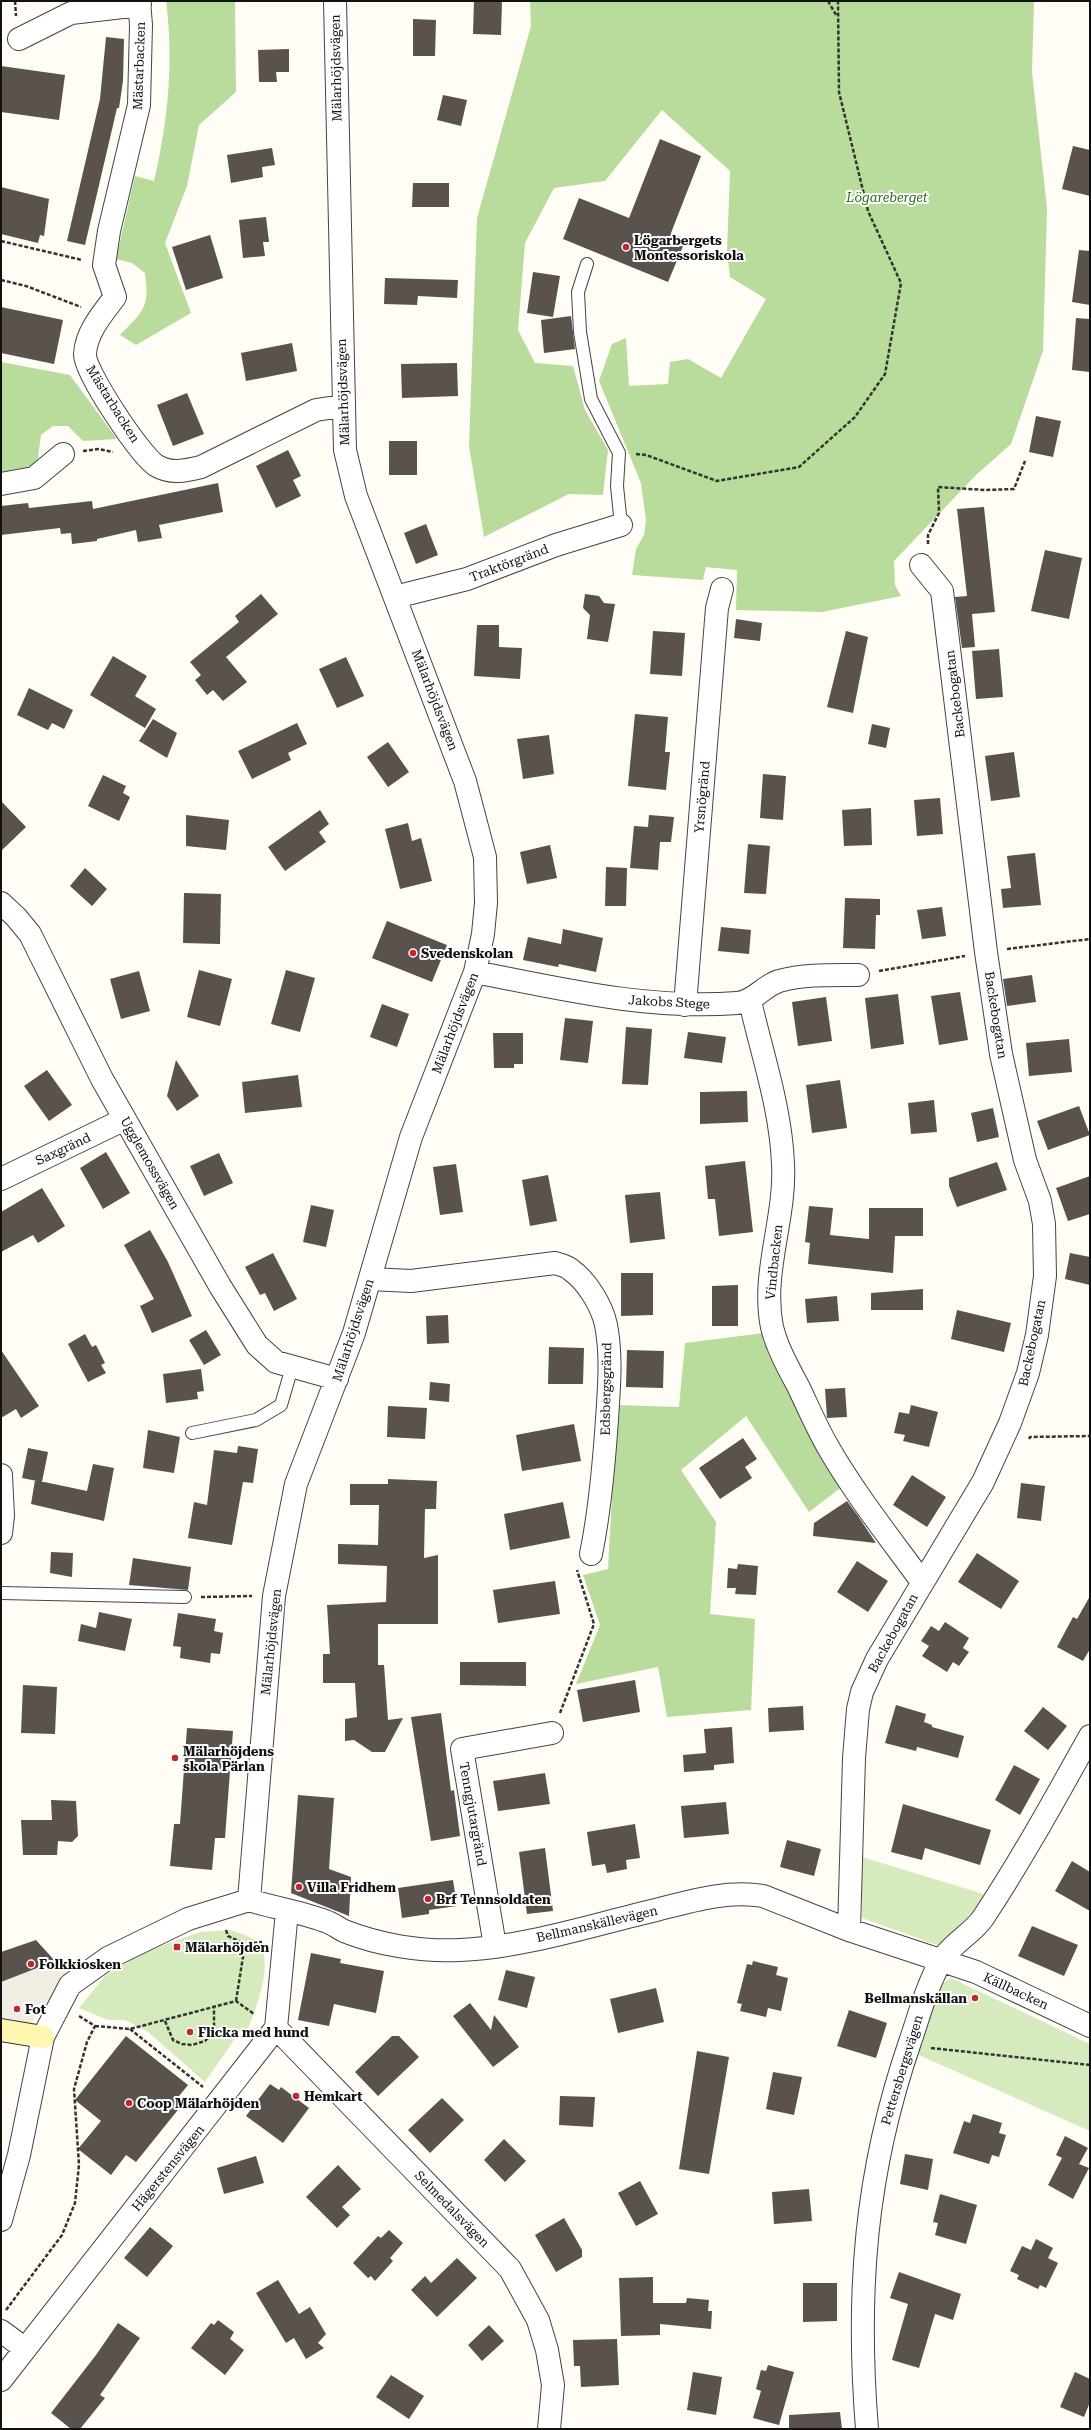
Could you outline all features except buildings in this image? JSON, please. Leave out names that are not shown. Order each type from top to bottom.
[{"type":"street","name":"Mälarhöjdsvägen","points":[[249,1900],[274,1596],[296,1484],[337,1379],[370,1279],[400,1169],[475,972],[482,939],[486,903],[485,857],[480,834],[446,730],[356,496],[345,450],[342,406],[335,1]]},
{"type":"street","name":"Mästarbacken","points":[[19,39],[71,13],[140,3],[139,105],[109,231],[104,265],[114,298],[102,314],[87,343],[85,354],[87,366],[116,415],[148,458],[155,465],[168,471],[183,472],[201,468],[316,410],[342,406]]},
{"type":"street","points":[[1,484],[34,478],[63,454]]},
{"type":"street","name":"Traktörgränd","points":[[395,597],[467,579],[556,545],[621,525]]},
{"type":"street","name":"Backebogatan","points":[[849,1930],[854,1758],[858,1709],[862,1692],[877,1659],[983,1482],[1010,1423],[1028,1373],[1037,1335],[1045,1276],[1046,1247],[1040,1201],[1025,1160],[1001,1054],[986,952],[942,591],[924,569]]},
{"type":"street","name":"Yrsnögränd","points":[[685,1005],[717,608],[722,589]]},
{"type":"street","name":"Ugglemossvägen","points":[[1,903],[16,917],[36,944],[102,1079],[220,1286],[257,1345],[276,1362],[337,1379]]},
{"type":"street","name":"Jakobs Stege","points":[[475,972],[628,1000],[685,1005],[750,1001]]},
{"type":"street","points":[[750,1001],[768,985],[780,981],[813,976],[858,974]]},
{"type":"street","name":"Vindbacken","points":[[750,1001],[778,1124],[784,1164],[783,1190],[773,1254],[769,1304],[773,1329],[788,1366],[828,1447],[873,1515],[922,1582]]},
{"type":"street","name":"Saxgränd","points":[[1,1178],[125,1119]]},
{"type":"street","name":"Edsbergsgränd","points":[[370,1279],[411,1281],[555,1263],[570,1268],[580,1277],[593,1296],[606,1324],[609,1356],[603,1470],[597,1525],[591,1554]]},
{"type":"street","points":[[1,1475],[3,1516],[1,1533]]},
{"type":"street","name":"Tenngjutargränd","points":[[495,1946],[462,1749],[552,1732]]},
{"type":"street","name":"Pettersbergsvägen","points":[[867,2429],[861,2346],[861,2311],[867,2229],[875,2171],[883,2130],[908,2046],[941,1960],[985,1914],[1022,1857],[1090,1736]]},
{"type":"street","name":"Bellmanskällevägen","points":[[249,1900],[326,1921],[343,1931],[369,1939],[406,1947],[447,1951],[495,1946],[696,1900],[737,1894],[763,1896],[849,1930],[941,1960]]},
{"type":"street","points":[[1,2220],[19,2155],[43,2037],[70,1985],[108,1958],[188,1918],[249,1900]]},
{"type":"street","points":[[276,2028],[287,1911]]},
{"type":"street","name":"Källbacken","points":[[941,1960],[1005,1985],[1090,2026]]},
{"type":"street","name":"Hägerstensvägen","points":[[1,2380],[24,2348],[221,2101],[276,2028]]},
{"type":"street","name":"Selmedalsvägen","points":[[276,2028],[510,2269],[538,2320],[547,2350],[553,2385],[549,2429]]},
{"type":"street","points":[[1,2030],[43,2037]]},
{"type":"street","points":[[1,2331],[24,2348]]},
{"type":"lane","points":[[587,264],[578,292],[580,332],[591,399],[619,453],[617,486],[621,525]]},
{"type":"lane","points":[[192,1434],[256,1420],[281,1405],[292,1367]]},
{"type":"lane","points":[[1,1593],[185,1597]]},
{"type":"path","points":[[828,1],[837,15]]},
{"type":"path","points":[[619,453],[646,455],[717,481],[799,467],[855,417],[885,374],[901,283],[868,211],[839,92],[838,1]]},
{"type":"path","points":[[1,241],[104,265]]},
{"type":"path","points":[[1,280],[26,286],[102,314]]},
{"type":"path","points":[[63,454],[98,449],[109,450],[118,455]]},
{"type":"path","points":[[924,569],[928,536],[939,513],[938,487],[986,490],[1014,489],[1025,461]]},
{"type":"path","points":[[1060,1436],[1090,1436]]},
{"type":"path","points":[[552,1732],[594,1624],[576,1572],[591,1554]]},
{"type":"path","points":[[185,1597],[274,1596]]},
{"type":"path","points":[[236,2001],[245,1944],[285,1939]]},
{"type":"path","points":[[60,2004],[95,2026],[130,2029],[165,2021],[236,2001],[276,2028]]},
{"type":"path","points":[[165,2021],[174,2040],[182,2044],[192,2045],[205,2041],[214,2031],[214,2007]]},
{"type":"path","points":[[1,2317],[62,2235],[75,2203],[79,2165],[74,2090],[87,2042],[95,2026]]},
{"type":"path","points":[[130,2029],[221,2101]]},
{"type":"path","points":[[908,2046],[1090,2065]]},
{"type":"green space","points":[[166,1],[235,1],[236,92],[199,125],[187,186],[165,243],[191,313],[136,345],[120,335],[143,308],[146,294],[145,273],[132,263],[116,259],[135,176],[154,181],[159,159],[166,114],[169,69]]},
{"type":"green space","name":"Lögareberget","points":[[530,1],[1034,1],[1032,72],[1047,208],[1043,351],[1011,444],[976,475],[894,561],[895,585],[901,596],[822,612],[736,610],[737,570],[706,567],[703,580],[632,575],[636,549],[644,535],[646,520],[641,483],[599,381],[612,344],[626,338],[629,386],[668,384],[670,362],[688,359],[721,378],[766,299],[730,277],[727,252],[730,171],[662,110],[605,181],[554,188],[525,243],[518,330],[535,363],[573,366],[585,410],[608,450],[603,495],[569,494],[484,537],[469,446],[477,218],[531,26]]},
{"type":"green space","points":[[1,362],[70,375],[117,439],[83,441],[68,426],[53,426],[41,435],[37,465],[1,472]]},
{"type":"green space","points":[[764,1333],[843,1486],[809,1512],[746,1416],[681,1470],[716,1522],[710,1614],[755,1619],[751,1710],[667,1717],[658,1667],[576,1684],[600,1625],[583,1575],[608,1569],[617,1405],[679,1407],[685,1343]]},
{"type":"green space","points":[[862,1857],[987,1895],[942,1947],[862,1918]]},
{"type":"green space","points":[[230,1930],[250,1937],[260,1946],[264,1955],[264,1977],[258,2001],[247,2033],[241,2030],[205,2082],[148,2032],[125,2020],[108,2020],[79,2008],[105,1976],[142,1953],[200,1932]]},
{"type":"green space","points":[[951,1978],[1090,2044],[1090,2131],[914,2053],[941,1985]]},
{"type":"shaded area","points":[[54,1960],[69,1973],[24,2032],[1,2026],[1,1982]]},
{"type":"place","name":"Lögarbergets Montessoriskola","points":[[626,247]]},
{"type":"place","name":"Svedenskolan","points":[[413,953]]},
{"type":"place","name":"Mälarhöjdens skola Pärlan","points":[[175,1758]]},
{"type":"place","name":"Villa Fridhem","points":[[299,1887]]},
{"type":"place","name":"Brf Tennsoldaten","points":[[428,1899]]},
{"type":"place","name":"Mälarhöjden","points":[[177,1947]]},
{"type":"place","name":"Folkkiosken","points":[[31,1964]]},
{"type":"place","name":"Bellmanskällan","points":[[975,1998]]},
{"type":"place","name":"Fot","points":[[17,2009]]},
{"type":"place","name":"Flicka med hund","points":[[190,2032]]},
{"type":"place","name":"Hemkart","points":[[296,2096]]},
{"type":"place","name":"Coop Mälarhöjden","points":[[129,2103]]}]
